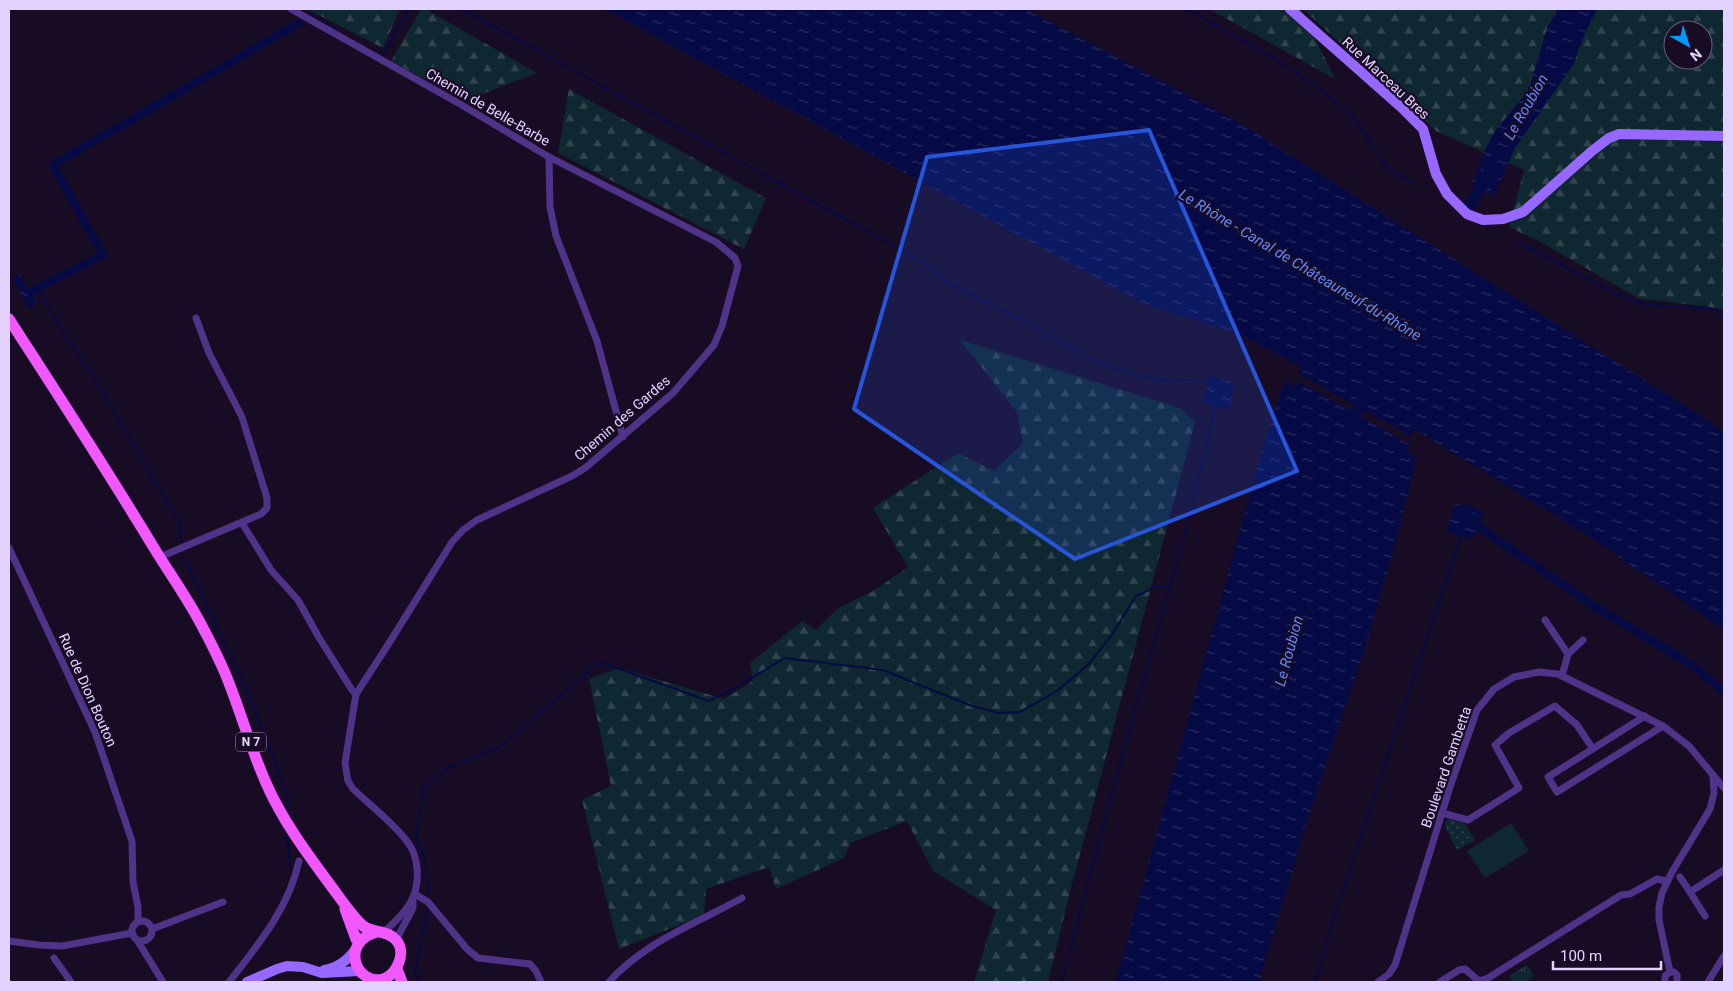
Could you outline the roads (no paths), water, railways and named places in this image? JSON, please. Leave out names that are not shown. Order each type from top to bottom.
[{"type":"main road","name":"N 7","points":[[9,319],[101,459],[201,624],[224,672],[266,784],[286,822],[361,925],[368,930],[381,932]]},
{"type":"main road","name":"N 7","points":[[341,900],[357,946]]},
{"type":"main road","points":[[381,932],[396,940],[400,951],[396,969],[384,981],[373,979],[360,971],[354,959],[357,946],[367,934],[381,932]]},
{"type":"main road","points":[[396,969],[402,982]]},
{"type":"street","name":"Chemin de Belle-Barbe","points":[[291,9],[460,104],[549,157],[550,206],[556,236],[597,341],[623,437]]},
{"type":"street","name":"Rue Marceau Bres","points":[[1290,9],[1402,108],[1423,129],[1436,174],[1447,194],[1468,214],[1483,220],[1502,218],[1524,212],[1592,151],[1609,138],[1619,134],[1724,136]]},
{"type":"street","name":"Chemin des Gardes","points":[[414,897],[418,886],[417,862],[407,840],[348,781],[345,763],[356,694],[452,542],[463,530],[476,520],[572,476],[585,468],[673,393],[714,345],[722,326],[738,266],[735,258],[716,242],[549,157]]},
{"type":"street","points":[[160,557],[242,523],[261,514],[267,508],[267,498],[242,417],[209,352],[196,318]]},
{"type":"street","points":[[242,523],[272,570],[298,600],[318,636],[356,694]]},
{"type":"street","name":"Rue de Dion Bouton","points":[[9,548],[96,732],[132,840],[133,882],[138,907],[138,922]]},
{"type":"street","points":[[1545,620],[1568,654]]},
{"type":"street","points":[[1562,676],[1568,654],[1583,640]]},
{"type":"street","name":"Boulevard Gambetta","points":[[1379,982],[1390,974],[1395,965],[1442,813],[1477,710],[1494,689],[1514,677],[1539,672],[1558,674],[1645,716],[1663,726],[1689,746],[1724,788]]},
{"type":"street","points":[[1442,813],[1468,820],[1519,788],[1495,745],[1509,733],[1555,706],[1577,725],[1593,749]]},
{"type":"street","points":[[1645,716],[1548,777],[1557,792],[1663,726]]},
{"type":"street","points":[[1670,972],[1659,914],[1662,893],[1710,809],[1714,793],[1713,775]]},
{"type":"street","points":[[229,982],[256,947],[286,901],[300,862]]},
{"type":"street","points":[[1690,892],[1724,870]]},
{"type":"street","points":[[1680,877],[1706,916]]},
{"type":"street","points":[[1440,982],[1459,970],[1465,969],[1479,981],[1488,978],[1621,895],[1630,894],[1658,879],[1668,881]]},
{"type":"street","points":[[381,932],[398,920],[414,897]]},
{"type":"street","points":[[396,940],[413,908],[414,897]]},
{"type":"street","points":[[414,897],[428,902],[467,948],[478,958],[530,964],[541,982]]},
{"type":"street","points":[[609,982],[633,959],[652,946],[742,898]]},
{"type":"street","points":[[150,926],[223,902]]},
{"type":"street","name":"Rue de Dion Bouton","points":[[138,907],[150,926]]},
{"type":"street","points":[[150,926],[144,921],[138,922],[133,927],[132,933],[163,982]]},
{"type":"street","points":[[137,940],[145,941],[150,938],[150,926]]},
{"type":"street","points":[[9,941],[62,946],[132,933]]},
{"type":"street","points":[[145,941],[152,964]]},
{"type":"street","points":[[315,971],[330,969],[339,965],[347,960],[357,946]]},
{"type":"street","points":[[1708,982],[1724,956]]},
{"type":"street","points":[[54,958],[70,982]]},
{"type":"street","points":[[247,982],[265,979],[287,966],[303,967],[336,974],[360,971]]},
{"type":"street","points":[[1670,972],[1674,972],[1680,982]]},
{"type":"street","points":[[1665,982],[1665,976],[1670,972]]},
{"type":"water","name":"Le Rhône - Canal de Châteauneuf-du-Rhône","points":[[605,9],[1026,9],[1235,120],[1695,412],[1724,433],[1724,630],[1587,535],[1414,429],[1412,437],[1299,374],[1299,366],[1239,334],[1143,303]]},
{"type":"water","points":[[1558,9],[1597,9],[1573,65],[1515,148],[1497,190],[1496,197],[1472,182],[1495,131],[1529,89],[1547,28]]},
{"type":"water","points":[[19,274],[37,303],[29,309],[12,278]]},
{"type":"water","points":[[1210,375],[1234,384],[1229,409],[1203,403]]},
{"type":"water","points":[[1284,381],[1295,387],[1298,381],[1409,444],[1408,452],[1417,457],[1398,533],[1366,645],[1303,834],[1259,982],[1116,982],[1259,461]]},
{"type":"water","points":[[1456,503],[1484,512],[1476,536],[1471,535],[1470,539],[1446,532]]},
{"type":"waterway","points":[[381,56],[409,9]]},
{"type":"waterway","points":[[462,9],[876,236],[918,260],[952,285],[1025,322],[1099,363],[1140,376],[1166,381],[1192,380],[1210,383]]},
{"type":"waterway","points":[[1187,9],[1270,56],[1329,96],[1353,117],[1385,165],[1413,182]]},
{"type":"waterway","points":[[311,16],[337,31]]},
{"type":"waterway","points":[[30,292],[103,255],[53,165],[299,23]]},
{"type":"waterway","name":"Le Roubion","points":[[1470,205],[1488,174]]},
{"type":"waterway","points":[[1518,242],[1618,295],[1641,303],[1707,308],[1724,313]]},
{"type":"waterway","points":[[37,289],[93,376],[179,522],[182,541]]},
{"type":"waterway","name":"Le Roubion","points":[[1350,429],[1352,420],[1367,393]]},
{"type":"waterway","points":[[1062,982],[1110,800],[1189,518],[1216,405]]},
{"type":"waterway","points":[[1470,509],[1464,520],[1479,527],[1594,606],[1692,665],[1724,692]]},
{"type":"waterway","points":[[1315,982],[1332,924],[1461,535]]},
{"type":"waterway","points":[[182,554],[250,697],[288,797],[287,813]]},
{"type":"waterway","points":[[429,895],[424,856],[416,839],[423,789],[449,767],[500,747],[600,662],[709,701],[785,658],[883,670],[972,706],[999,713],[1020,712],[1057,691],[1089,664],[1113,633],[1136,596],[1158,586],[1170,587]]},
{"type":"waterway","points":[[286,832],[290,866]]},
{"type":"waterway","points":[[419,982],[415,971],[427,909]]}]
